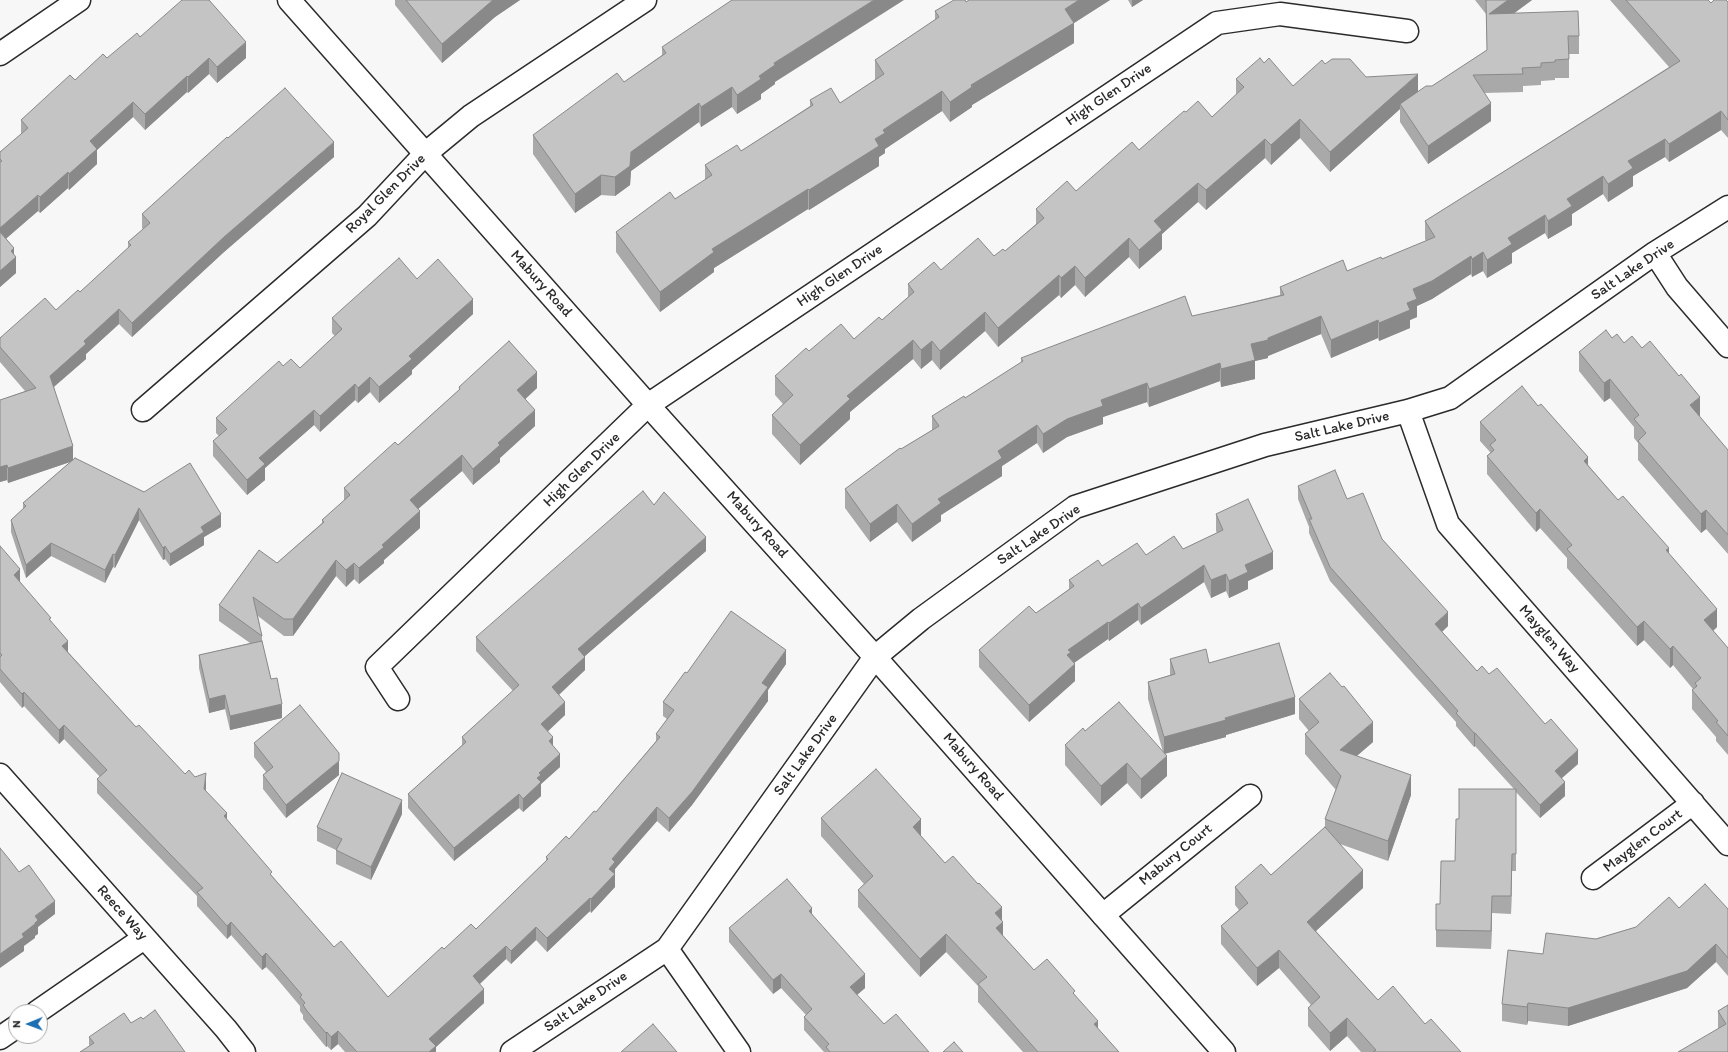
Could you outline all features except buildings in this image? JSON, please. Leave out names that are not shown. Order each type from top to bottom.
[{"type":"street","points":[[0,54],[79,0]]},
{"type":"street","name":"Mabury Road","points":[[289,0],[648,405],[875,656],[1224,1052]]},
{"type":"street","name":"Royal Glen Drive","points":[[143,410],[367,216],[425,154],[471,116],[645,0]]},
{"type":"street","name":"High Glen Drive","points":[[398,699],[377,668],[648,405],[1218,23],[1280,14],[1407,31]]},
{"type":"street","name":"Salt Lake Drive","points":[[512,1052],[667,949],[875,656],[921,620],[1075,507],[1265,445],[1408,411],[1450,398],[1655,253],[1728,207]]},
{"type":"street","points":[[1655,253],[1677,287],[1728,346]]},
{"type":"street","name":"Mayglen Way","points":[[1408,411],[1448,524],[1728,844]]},
{"type":"street","name":"Reece Way","points":[[0,775],[226,1029],[244,1052]]},
{"type":"street","name":"Mabury Court","points":[[1103,915],[1250,796]]},
{"type":"street","name":"Mayglen Court","points":[[1593,878],[1693,803]]},
{"type":"street","points":[[48,1004],[144,938]]},
{"type":"street","points":[[667,949],[739,1052]]}]
